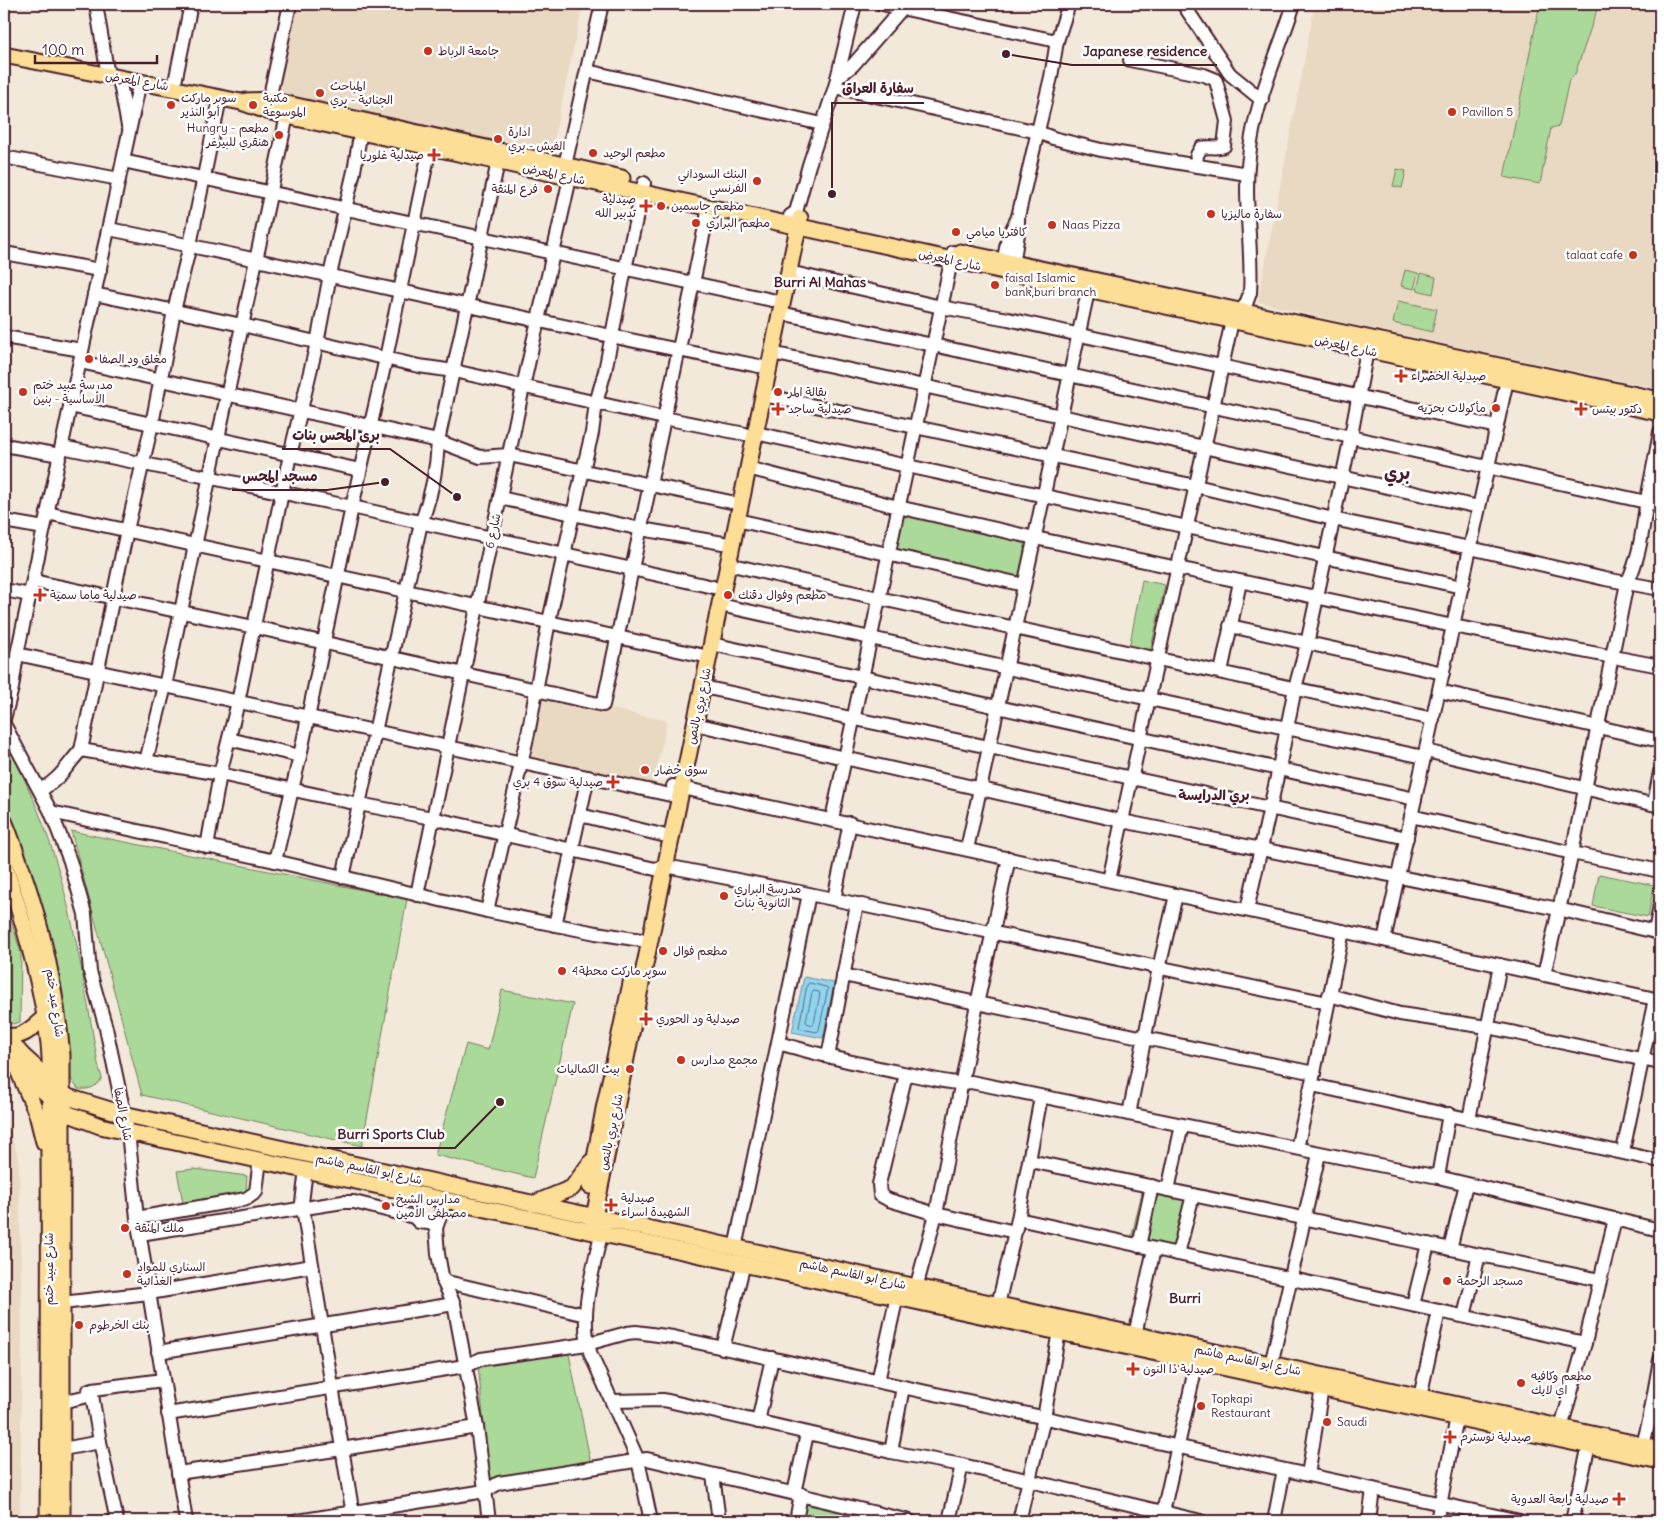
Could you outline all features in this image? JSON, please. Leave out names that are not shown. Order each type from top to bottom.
[{"type":"main road","name":"شارع المعرض","points":[[7,55],[113,77],[174,87],[220,98],[268,105],[568,172],[1237,316],[1507,380],[1536,380],[1660,413]]},
{"type":"main road","name":"شارع المعرض","points":[[362,126],[430,147],[498,162],[568,172]]},
{"type":"main road","name":"شارع المعرض","points":[[643,188],[709,208],[794,220]]},
{"type":"main road","name":"شارع بري بالنص","points":[[593,1224],[594,1157],[641,940],[661,867],[662,835],[695,724],[703,687],[748,468],[750,433],[759,366],[776,307],[789,272],[794,220]]},
{"type":"main road","name":"شارع بري بالنص","points":[[593,1224],[722,543],[750,433],[764,395],[772,353],[776,307],[794,220]]},
{"type":"main road","name":"شارع المعرض","points":[[1373,347],[1536,380],[1660,400]]},
{"type":"main road","name":"شارع عبد ختم","points":[[4,821],[29,891],[47,954],[58,1017],[62,1055],[56,1095],[63,1192]]},
{"type":"main road","name":"شارع عبد ختم","points":[[4,864],[26,933],[45,1017]]},
{"type":"main road","name":"شارع عبيد ختم","points":[[45,1017],[56,1095],[48,1158],[48,1521]]},
{"type":"main road","points":[[4,1035],[11,1037],[20,1036],[29,1032],[45,1017]]},
{"type":"main road","points":[[4,1035],[56,1095]]},
{"type":"main road","points":[[4,1056],[17,1069],[56,1095]]},
{"type":"main road","points":[[17,1069],[37,1114],[48,1158]]},
{"type":"main road","name":"شارع ابو القاسم هاشم","points":[[56,1095],[124,1114],[532,1204],[593,1224],[744,1263],[1660,1461]]},
{"type":"main road","name":"شارع ابو القاسم هاشم","points":[[56,1095],[69,1114],[100,1126],[446,1199],[735,1248],[1660,1449]]},
{"type":"main road","points":[[532,1204],[572,1188],[594,1157]]},
{"type":"main road","name":"شارع عبيد ختم","points":[[62,1521],[63,1192]]},
{"type":"street","points":[[96,4],[113,77],[130,131]]},
{"type":"street","points":[[174,87],[191,4]]},
{"type":"street","points":[[268,105],[290,4]]},
{"type":"street","name":"شارع 6","points":[[417,895],[523,387],[553,254],[587,70],[602,4]]},
{"type":"street","name":"شارع بري بالنص","points":[[794,220],[806,173],[836,83],[855,4]]},
{"type":"street","points":[[882,4],[904,6],[1057,41]]},
{"type":"street","points":[[1183,4],[1230,74],[1262,100]]},
{"type":"street","points":[[1109,880],[1222,367],[1237,316],[1248,298],[1250,288],[1247,174],[1254,129],[1294,4]]},
{"type":"street","points":[[904,6],[836,83],[1038,132],[1083,146],[1247,174]]},
{"type":"street","points":[[1008,267],[1018,234],[1018,217],[1051,77],[1057,41],[1068,6]]},
{"type":"street","points":[[1051,77],[1064,42],[1068,6]]},
{"type":"street","points":[[1130,60],[1204,75],[1214,79],[1216,82],[1228,121],[1224,146],[1219,148],[1209,146],[1201,148],[1197,155],[1196,166]]},
{"type":"street","points":[[587,70],[822,124]]},
{"type":"street","points":[[4,719],[140,81]]},
{"type":"street","points":[[40,790],[58,778],[81,750],[220,98]]},
{"type":"street","points":[[146,761],[164,686],[288,110]]},
{"type":"street","points":[[206,847],[220,774],[238,702],[290,455],[346,209],[362,126]]},
{"type":"street","points":[[275,861],[300,756],[430,147]]},
{"type":"street","points":[[4,157],[119,179]]},
{"type":"street","points":[[123,161],[694,283],[776,307],[933,345],[1660,504]]},
{"type":"street","points":[[343,877],[421,523],[428,507],[437,458],[438,441],[498,162]]},
{"type":"street","points":[[487,911],[522,763],[549,621],[592,433],[596,403],[606,372],[625,269],[643,188]]},
{"type":"street","points":[[33,581],[254,627],[603,705],[709,208]]},
{"type":"street","points":[[108,229],[190,245],[612,337],[759,366]]},
{"type":"street","points":[[4,253],[100,270]]},
{"type":"street","points":[[832,819],[952,255]]},
{"type":"street","points":[[789,272],[941,307],[1079,335],[1497,427]]},
{"type":"street","points":[[967,849],[1090,285]]},
{"type":"street","points":[[94,294],[664,418],[750,433],[907,465],[1462,587]]},
{"type":"street","points":[[4,337],[81,356],[160,380],[438,441],[480,457],[509,455],[731,502]]},
{"type":"street","points":[[1247,910],[1295,688],[1307,644],[1358,397],[1373,347]]},
{"type":"street","points":[[772,353],[1479,507]]},
{"type":"street","points":[[1384,940],[1507,380]]},
{"type":"street","points":[[764,395],[1196,486],[1333,519],[1660,589]]},
{"type":"street","points":[[70,406],[360,470]]},
{"type":"street","points":[[1544,975],[1572,853],[1627,583],[1638,558],[1644,530],[1647,501],[1660,432]]},
{"type":"street","points":[[4,445],[61,451],[142,464],[352,507],[714,587]]},
{"type":"street","points":[[748,468],[898,507],[1035,538],[1453,626],[1660,666]]},
{"type":"street","points":[[500,498],[640,529],[722,543]]},
{"type":"street","points":[[47,513],[700,655]]},
{"type":"street","points":[[737,520],[1024,585]]},
{"type":"street","points":[[4,521],[44,528]]},
{"type":"street","points":[[728,564],[1015,629],[1433,719]]},
{"type":"street","points":[[1221,672],[1240,582]]},
{"type":"street","points":[[4,590],[30,595]]},
{"type":"street","points":[[720,605],[1149,700],[1286,729],[1425,754],[1657,805],[1660,772]]},
{"type":"street","points":[[1230,626],[1443,673]]},
{"type":"street","points":[[712,644],[1415,799]]},
{"type":"street","points":[[16,657],[97,671],[588,777],[832,819],[1658,1000],[1642,1059],[1622,1151]]},
{"type":"street","points":[[4,678],[7,669],[16,657]]},
{"type":"street","points":[[703,687],[989,746],[1406,838]]},
{"type":"street","points":[[1439,691],[1660,741]]},
{"type":"street","name":"شارع الصفا","points":[[4,724],[50,812],[70,861],[85,914],[90,972],[106,1028],[128,1132],[137,1218],[148,1293],[186,1521]]},
{"type":"street","points":[[695,724],[1122,821],[1558,909],[1658,933],[1660,905]]},
{"type":"street","points":[[228,739],[300,756]]},
{"type":"street","points":[[81,750],[220,774],[572,849],[834,899],[1159,968],[1400,1014],[1487,1026],[1660,1064]]},
{"type":"street","points":[[555,925],[588,777]]},
{"type":"street","points":[[50,812],[275,861],[487,911],[641,940]]},
{"type":"street","points":[[580,815],[662,835]]},
{"type":"street","points":[[1411,816],[1660,871]]},
{"type":"street","points":[[834,899],[850,824]]},
{"type":"street","points":[[916,1288],[936,1214],[977,1004],[1009,858]]},
{"type":"street","points":[[735,1248],[809,894]]},
{"type":"street","points":[[1129,1114],[1176,895]]},
{"type":"street","points":[[828,1056],[857,904]]},
{"type":"street","points":[[1297,1148],[1343,931]]},
{"type":"street","points":[[1469,1119],[1500,966]]},
{"type":"street","points":[[844,975],[977,1004],[1145,1037],[1469,1119],[1660,1160]]},
{"type":"street","points":[[778,1043],[906,1074],[961,1084],[971,1082],[1438,1177],[1660,1230]]},
{"type":"street","points":[[906,1074],[879,1184],[880,1195],[889,1200],[936,1214],[1015,1232]]},
{"type":"street","points":[[998,1305],[1030,1161],[1041,1097]]},
{"type":"street","points":[[1438,1177],[1449,1114]]},
{"type":"street","points":[[1168,1190],[1182,1126]]},
{"type":"street","points":[[1271,1365],[1319,1154]]},
{"type":"street","points":[[137,1218],[246,1199],[256,1192],[260,1159]]},
{"type":"street","points":[[1030,1161],[1600,1280]]},
{"type":"street","points":[[306,1169],[301,1198],[302,1207],[353,1517]]},
{"type":"street","points":[[1450,1249],[1466,1184]]},
{"type":"street","points":[[1139,1246],[1152,1186]]},
{"type":"street","points":[[1178,1254],[1193,1195]]},
{"type":"street","points":[[446,1199],[435,1231],[443,1281],[454,1304],[477,1427],[489,1521]]},
{"type":"street","points":[[140,1234],[343,1202],[354,1202],[414,1217],[418,1222],[437,1224]]},
{"type":"street","points":[[1018,1219],[1585,1343]]},
{"type":"street","points":[[1561,1428],[1585,1343],[1615,1219]]},
{"type":"street","points":[[593,1224],[596,1250],[586,1315],[587,1344],[638,1460],[651,1521]]},
{"type":"street","points":[[1413,1305],[1428,1244]]},
{"type":"street","points":[[1135,1335],[1154,1249]]},
{"type":"street","points":[[1464,1316],[1479,1255]]},
{"type":"street","points":[[723,1348],[744,1263]]},
{"type":"street","points":[[62,1303],[148,1293],[312,1266]]},
{"type":"street","points":[[443,1281],[586,1315]]},
{"type":"street","points":[[878,1382],[897,1296]]},
{"type":"street","points":[[158,1352],[454,1304]]},
{"type":"street","points":[[1420,1397],[1439,1311]]},
{"type":"street","points":[[1019,1521],[1044,1418],[1059,1331]]},
{"type":"street","points":[[168,1414],[465,1366],[481,1359],[587,1344],[636,1332],[674,1337],[1520,1521]]},
{"type":"street","points":[[758,1422],[772,1358]]},
{"type":"street","points":[[1643,1446],[1660,1360]]},
{"type":"street","points":[[1162,1517],[1196,1361]]},
{"type":"street","points":[[117,1521],[92,1395],[89,1390],[163,1380]]},
{"type":"street","points":[[891,1452],[903,1387]]},
{"type":"street","points":[[1308,1475],[1322,1388]]},
{"type":"street","points":[[62,1402],[92,1395]]},
{"type":"street","points":[[612,1401],[664,1400],[807,1434],[962,1465],[1162,1517],[1201,1521]]},
{"type":"street","points":[[1437,1521],[1457,1417]]},
{"type":"street","points":[[178,1473],[477,1427]]},
{"type":"street","points":[[796,1521],[797,1493],[807,1434]]},
{"type":"street","points":[[63,1449],[100,1442]]},
{"type":"street","points":[[1572,1521],[1589,1446]]},
{"type":"street","points":[[298,1521],[353,1517],[485,1490],[499,1483],[646,1459],[910,1521]]},
{"type":"street","points":[[949,1521],[962,1465]]},
{"type":"street","points":[[1274,1521],[1284,1470]]},
{"type":"street","points":[[712,1475],[719,1521]]},
{"type":"street","points":[[1369,1521],[1373,1489]]},
{"type":"shaded area","name":"جامعة الرباط","points":[[294,4],[583,4],[550,157],[274,97]]},
{"type":"shaded area","points":[[1315,4],[1660,4],[1660,389],[1345,323],[1258,302]]},
{"type":"shaded area","points":[[540,693],[667,721],[653,785],[526,760]]},
{"type":"shaded area","points":[[4,1114],[19,1158],[22,1342],[20,1521],[4,1521]]},
{"type":"green space","points":[[1540,4],[1599,4],[1575,74],[1569,80],[1559,126],[1551,128],[1540,184],[1504,177]]},
{"type":"green space","points":[[1397,169],[1406,171],[1402,188],[1393,186]]},
{"type":"green space","points":[[1405,270],[1418,273],[1414,289],[1401,286]]},
{"type":"green space","points":[[1421,273],[1436,277],[1433,294],[1417,290]]},
{"type":"green space","points":[[1398,301],[1437,309],[1432,332],[1393,323]]},
{"type":"green space","points":[[901,512],[1027,540],[1018,581],[891,553]]},
{"type":"green space","points":[[1142,580],[1165,585],[1150,653],[1129,648]]},
{"type":"green space","points":[[4,741],[21,772],[43,825],[55,858],[73,926],[102,1078],[95,1086],[89,1089],[78,1089],[66,1071],[55,962],[35,882],[4,804]]},
{"type":"green space","points":[[71,831],[407,899],[362,1146],[142,1095]]},
{"type":"green space","points":[[1599,874],[1654,885],[1648,917],[1593,906]]},
{"type":"green space","points":[[4,897],[21,953],[20,1022],[12,1024],[4,1016]]},
{"type":"green space","points":[[502,990],[573,1004],[533,1178],[435,1155],[466,1044],[488,1050]]},
{"type":"green space","points":[[194,1169],[247,1176],[246,1193],[183,1203],[177,1171]]},
{"type":"green space","points":[[1143,1188],[1190,1198],[1177,1255],[1130,1243]]},
{"type":"green space","points":[[569,1354],[591,1464],[489,1479],[478,1364]]},
{"type":"green space","points":[[805,1500],[897,1521],[802,1521]]},
{"type":"water","points":[[804,977],[834,983],[823,1038],[792,1032]]},
{"type":"place","name":"جامعة الرباط","points":[[428,51]]},
{"type":"place","name":"Japanese residence","points":[[1006,54]]},
{"type":"place","name":"المباحث الجنائية - بري","points":[[320,93]]},
{"type":"place","name":"سوبر ماركت أبو النذير","points":[[171,105]]},
{"type":"place","name":"مكتبة الموسوعة","points":[[253,105]]},
{"type":"place","name":"Pavillon 5","points":[[1452,112]]},
{"type":"place","name":"Hungry - مطعم هنقري للبيرغر","points":[[279,135]]},
{"type":"place","name":"ادارة الفيش - بري","points":[[498,139]]},
{"type":"place","name":"مطعم الوحيد","points":[[593,153]]},
{"type":"place","name":"صيدلية غلوريا","points":[[434,155]]},
{"type":"place","name":"البنك السوداني الفرنسي","points":[[757,181]]},
{"type":"place","name":"فرع المنقة","points":[[548,189]]},
{"type":"place","name":"سفارة العراق","points":[[832,194]]},
{"type":"place","name":"صيدلية تدبير الله","points":[[646,206]]},
{"type":"place","name":"مطعم جاسمين","points":[[661,206]]},
{"type":"place","name":"سفارة ماليزيا","points":[[1211,214]]},
{"type":"place","name":"مطعم البراري","points":[[696,223]]},
{"type":"place","name":"Naas Pizza","points":[[1052,225]]},
{"type":"place","name":"كافتريا ميامي","points":[[956,232]]},
{"type":"place","name":"talaat cafe","points":[[1633,255]]},
{"type":"place","name":"faisal Islamic bank,buri branch","points":[[995,285]]},
{"type":"place","name":"مغلق ود الصفا","points":[[89,359]]},
{"type":"place","name":"صيدلية الخضراء","points":[[1401,376]]},
{"type":"place","name":"مدرسة عبيد ختم الأساسية - بنين","points":[[23,392]]},
{"type":"place","name":"بقالة المر","points":[[778,392]]},
{"type":"place","name":"مأكولات بحريه","points":[[1496,408]]},
{"type":"place","name":"صيدلية ساجد","points":[[778,409]]},
{"type":"place","name":"دكتور بيتس","points":[[1581,409]]},
{"type":"place","name":"مسجد المحس","points":[[385,482]]},
{"type":"place","name":"برى المحس بنات","points":[[457,497]]},
{"type":"place","name":"صيدلية ماما سمية","points":[[40,595]]},
{"type":"place","name":"مطعم وفوال دقنك","points":[[728,595]]},
{"type":"place","name":"سوق خضار","points":[[645,770]]},
{"type":"place","name":"صيدلية سوق 4 بري","points":[[613,782]]},
{"type":"place","name":"مدرسة البراري الثانوية بنات","points":[[724,896]]},
{"type":"place","name":"مطعم فوال","points":[[663,951]]},
{"type":"place","name":"سوپر مارکت محطة4","points":[[562,971]]},
{"type":"place","name":"صيدلية ود الحوري","points":[[646,1019]]},
{"type":"place","name":"مجمع مدارس","points":[[681,1060]]},
{"type":"place","name":"بيت الكماليات","points":[[630,1069]]},
{"type":"place","name":"Burri Sports Club","points":[[500,1102]]},
{"type":"place","name":"صيدلية الشهيدة اسراء","points":[[611,1205]]},
{"type":"place","name":"مدارس الشيخ مصطفى الأمين","points":[[386,1206]]},
{"type":"place","name":"ملك المنقة","points":[[125,1228]]},
{"type":"place","name":"السناري للمواد الغذائية","points":[[127,1274]]},
{"type":"place","name":"مسجد الرحمة","points":[[1447,1281]]},
{"type":"place","name":"بنك الخرطوم","points":[[79,1325]]},
{"type":"place","name":"صيدلية ذا النون","points":[[1133,1369]]},
{"type":"place","name":"مطعم وكافيه اي لايك","points":[[1521,1383]]},
{"type":"place","name":"Topkapi Restaurant","points":[[1201,1406]]},
{"type":"place","name":"Saudi","points":[[1327,1422]]},
{"type":"place","name":"صيدلية نوسترم","points":[[1450,1437]]},
{"type":"place","name":"صيدلية رابعة العدوية","points":[[1619,1499]]},
{"type":"district","name":"Burri Al Mahas","points":[[820,282]]},
{"type":"district","name":"بري","points":[[1397,473]]},
{"type":"district","name":"بري الدرايسة","points":[[1214,795]]},
{"type":"district","name":"Burri","points":[[1185,1298]]}]
